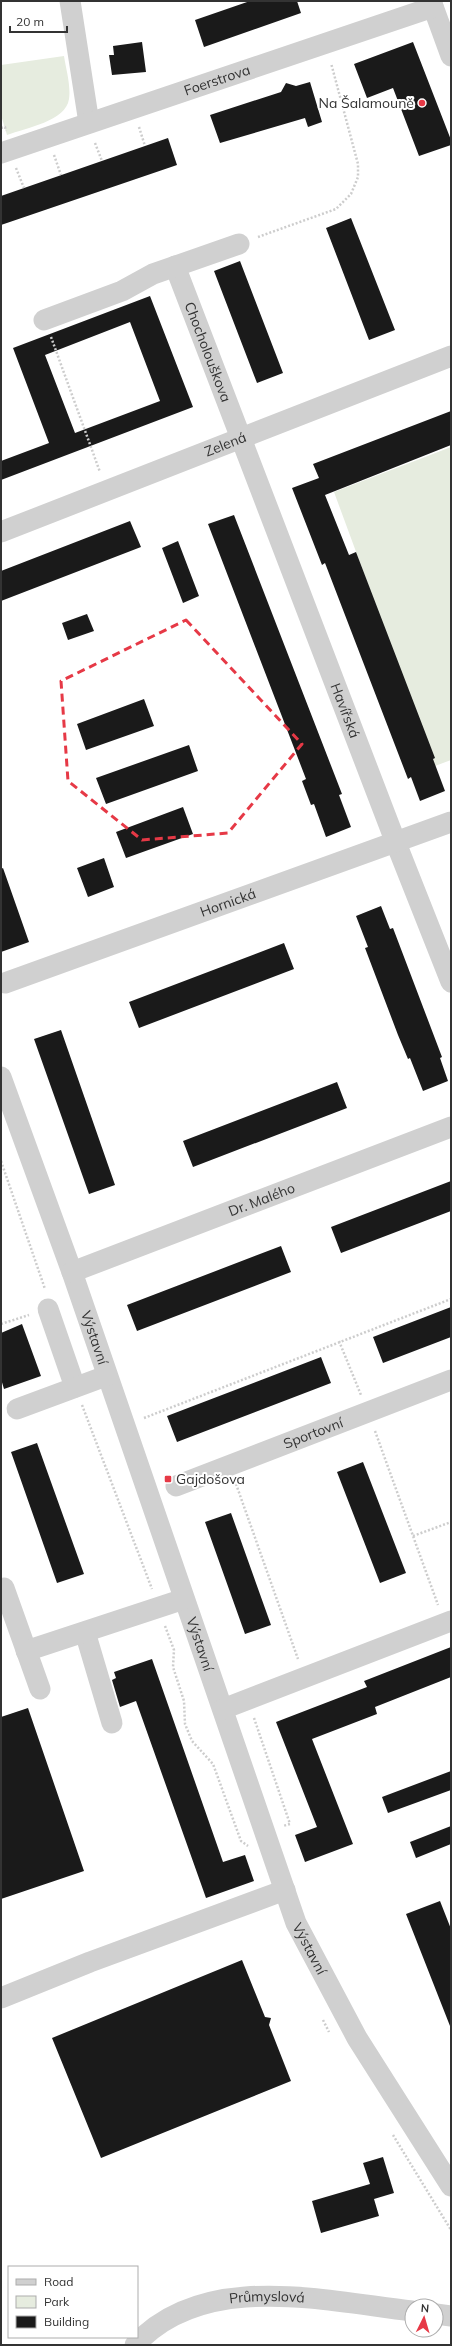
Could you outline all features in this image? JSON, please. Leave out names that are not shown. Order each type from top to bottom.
[{"type":"street","points":[[70,1],[88,123]]},
{"type":"street","points":[[432,4],[451,56]]},
{"type":"street","name":"Foerstrova","points":[[1,153],[326,43],[432,4]]},
{"type":"street","points":[[44,320],[122,291],[153,274],[239,244]]},
{"type":"street","name":"Chocholouškova","points":[[175,266],[242,438]]},
{"type":"street","name":"Zelená","points":[[1,532],[451,356]]},
{"type":"street","name":"Havířská","points":[[242,438],[396,843],[451,982]]},
{"type":"street","name":"Hornická","points":[[5,983],[451,822]]},
{"type":"street","name":"Výstavní","points":[[1,1077],[72,1272],[106,1376],[223,1709],[296,1923],[357,2038],[451,2186]]},
{"type":"street","name":"Dr. Malého","points":[[72,1272],[451,1127]]},
{"type":"street","points":[[48,1309],[75,1387]]},
{"type":"street","points":[[17,1409],[106,1376]]},
{"type":"street","name":"Sportovní","points":[[176,1486],[451,1380]]},
{"type":"street","points":[[4,1588],[40,1689]]},
{"type":"street","points":[[26,1651],[184,1599]]},
{"type":"street","points":[[223,1709],[448,1622]]},
{"type":"street","points":[[86,1632],[112,1722]]},
{"type":"street","points":[[1,1998],[90,1962],[285,1890]]},
{"type":"street","name":"Průmyslová","points":[[135,2345],[149,2331],[183,2312],[205,2304],[245,2296],[276,2296],[404,2310]]},
{"type":"path","points":[[239,244],[336,210],[351,194],[358,177],[358,164],[326,43]]},
{"type":"path","points":[[95,143],[102,161]]},
{"type":"path","points":[[44,320],[107,491]]},
{"type":"path","points":[[1,1161],[44,1284],[48,1309]]},
{"type":"path","points":[[124,1425],[451,1299]]},
{"type":"path","points":[[339,1341],[368,1412],[412,1536],[448,1622]]},
{"type":"path","points":[[75,1387],[174,1650],[172,1667],[184,1701],[185,1724],[192,1741],[213,1764],[241,1841]]},
{"type":"path","points":[[229,1465],[305,1678]]},
{"type":"path","points":[[412,1536],[451,1522]]},
{"type":"highlighted area","points":[[186,620],[231,666],[302,744],[228,833],[142,840],[68,781],[61,681]]},
{"type":"green space","points":[[64,56],[69,89],[69,99],[66,107],[61,113],[44,123],[7,135],[1,115],[1,65]]},
{"type":"green space","points":[[451,447],[451,760],[435,766],[334,492]]},
{"type":"building","points":[[250,1],[297,1],[301,13],[204,47],[195,20]]},
{"type":"building","points":[[142,42],[146,72],[112,75],[109,55],[114,55],[113,46]]},
{"type":"building","points":[[413,42],[451,140],[451,145],[419,156],[393,88],[367,98],[354,64]]},
{"type":"building","points":[[310,82],[322,122],[308,127],[305,118],[220,143],[210,115],[281,92],[286,83],[296,86]]},
{"type":"building","points":[[168,138],[177,165],[1,225],[1,196]]},
{"type":"building","points":[[351,218],[395,330],[369,340],[326,228]]},
{"type":"building","points":[[240,261],[283,373],[257,383],[214,271]]},
{"type":"building","points":[[150,296],[193,407],[1,480],[1,461],[49,443],[13,348]],"holes":[[[130,322],[160,401],[75,433],[45,355]]]},
{"type":"building","points":[[451,411],[451,445],[325,495],[349,555],[356,552],[435,758],[433,759],[445,791],[420,801],[411,777],[408,779],[325,563],[322,565],[292,488],[319,478],[313,464]]},
{"type":"building","points":[[234,515],[342,794],[339,795],[351,827],[326,837],[314,804],[311,805],[302,781],[306,779],[208,524]]},
{"type":"building","points":[[130,521],[141,547],[1,601],[1,571]]},
{"type":"building","points":[[178,541],[199,596],[183,603],[162,548]]},
{"type":"building","points":[[87,614],[94,631],[68,640],[62,623]]},
{"type":"building","points":[[144,699],[154,726],[86,750],[77,724]]},
{"type":"building","points":[[189,745],[198,771],[106,804],[96,778]]},
{"type":"building","points":[[183,807],[193,834],[126,858],[116,832]]},
{"type":"building","points":[[104,858],[114,887],[88,897],[77,868]]},
{"type":"building","points":[[3,868],[29,942],[1,952],[1,869]]},
{"type":"building","points":[[381,906],[390,929],[393,928],[442,1057],[440,1058],[448,1081],[423,1091],[410,1058],[408,1059],[398,1035],[365,948],[368,947],[356,916]]},
{"type":"building","points":[[284,943],[294,969],[139,1028],[129,1002]]},
{"type":"building","points":[[61,1030],[115,1185],[89,1194],[34,1039]]},
{"type":"building","points":[[337,1082],[347,1108],[193,1167],[183,1141]]},
{"type":"building","points":[[451,1181],[451,1211],[341,1253],[331,1227]]},
{"type":"building","points":[[281,1246],[291,1272],[137,1331],[127,1305]]},
{"type":"building","points":[[451,1307],[451,1337],[383,1363],[373,1337]]},
{"type":"building","points":[[22,1324],[41,1376],[4,1389],[1,1379],[1,1333]]},
{"type":"building","points":[[321,1357],[331,1383],[177,1442],[167,1416]]},
{"type":"building","points":[[37,1443],[84,1574],[57,1583],[11,1452]]},
{"type":"building","points":[[363,1462],[406,1573],[380,1583],[337,1472]]},
{"type":"building","points":[[231,1513],[271,1625],[245,1634],[205,1522]]},
{"type":"building","points":[[451,1647],[451,1677],[375,1707],[377,1714],[312,1739],[353,1844],[305,1862],[295,1835],[317,1827],[276,1722],[367,1687],[364,1681]]},
{"type":"building","points":[[152,1659],[223,1862],[245,1855],[254,1881],[206,1898],[136,1701],[120,1707],[112,1680],[116,1678],[114,1672]]},
{"type":"building","points":[[28,1708],[84,1871],[1,1899],[1,1717]]},
{"type":"building","points":[[451,1771],[451,1790],[388,1813],[382,1797]]},
{"type":"building","points":[[451,1826],[451,1844],[416,1858],[410,1842]]},
{"type":"building","points":[[440,1901],[451,1929],[450,2026],[406,1914]]},
{"type":"building","points":[[242,1960],[265,2017],[271,2018],[269,2025],[291,2081],[101,2158],[52,2038]]},
{"type":"building","points":[[383,2157],[394,2193],[374,2199],[379,2216],[321,2233],[312,2201],[370,2184],[363,2163]]},
{"type":"place","name":"Na Šalamouně","points":[[422,103]]},
{"type":"place","name":"Gajdošova","points":[[168,1479]]}]
